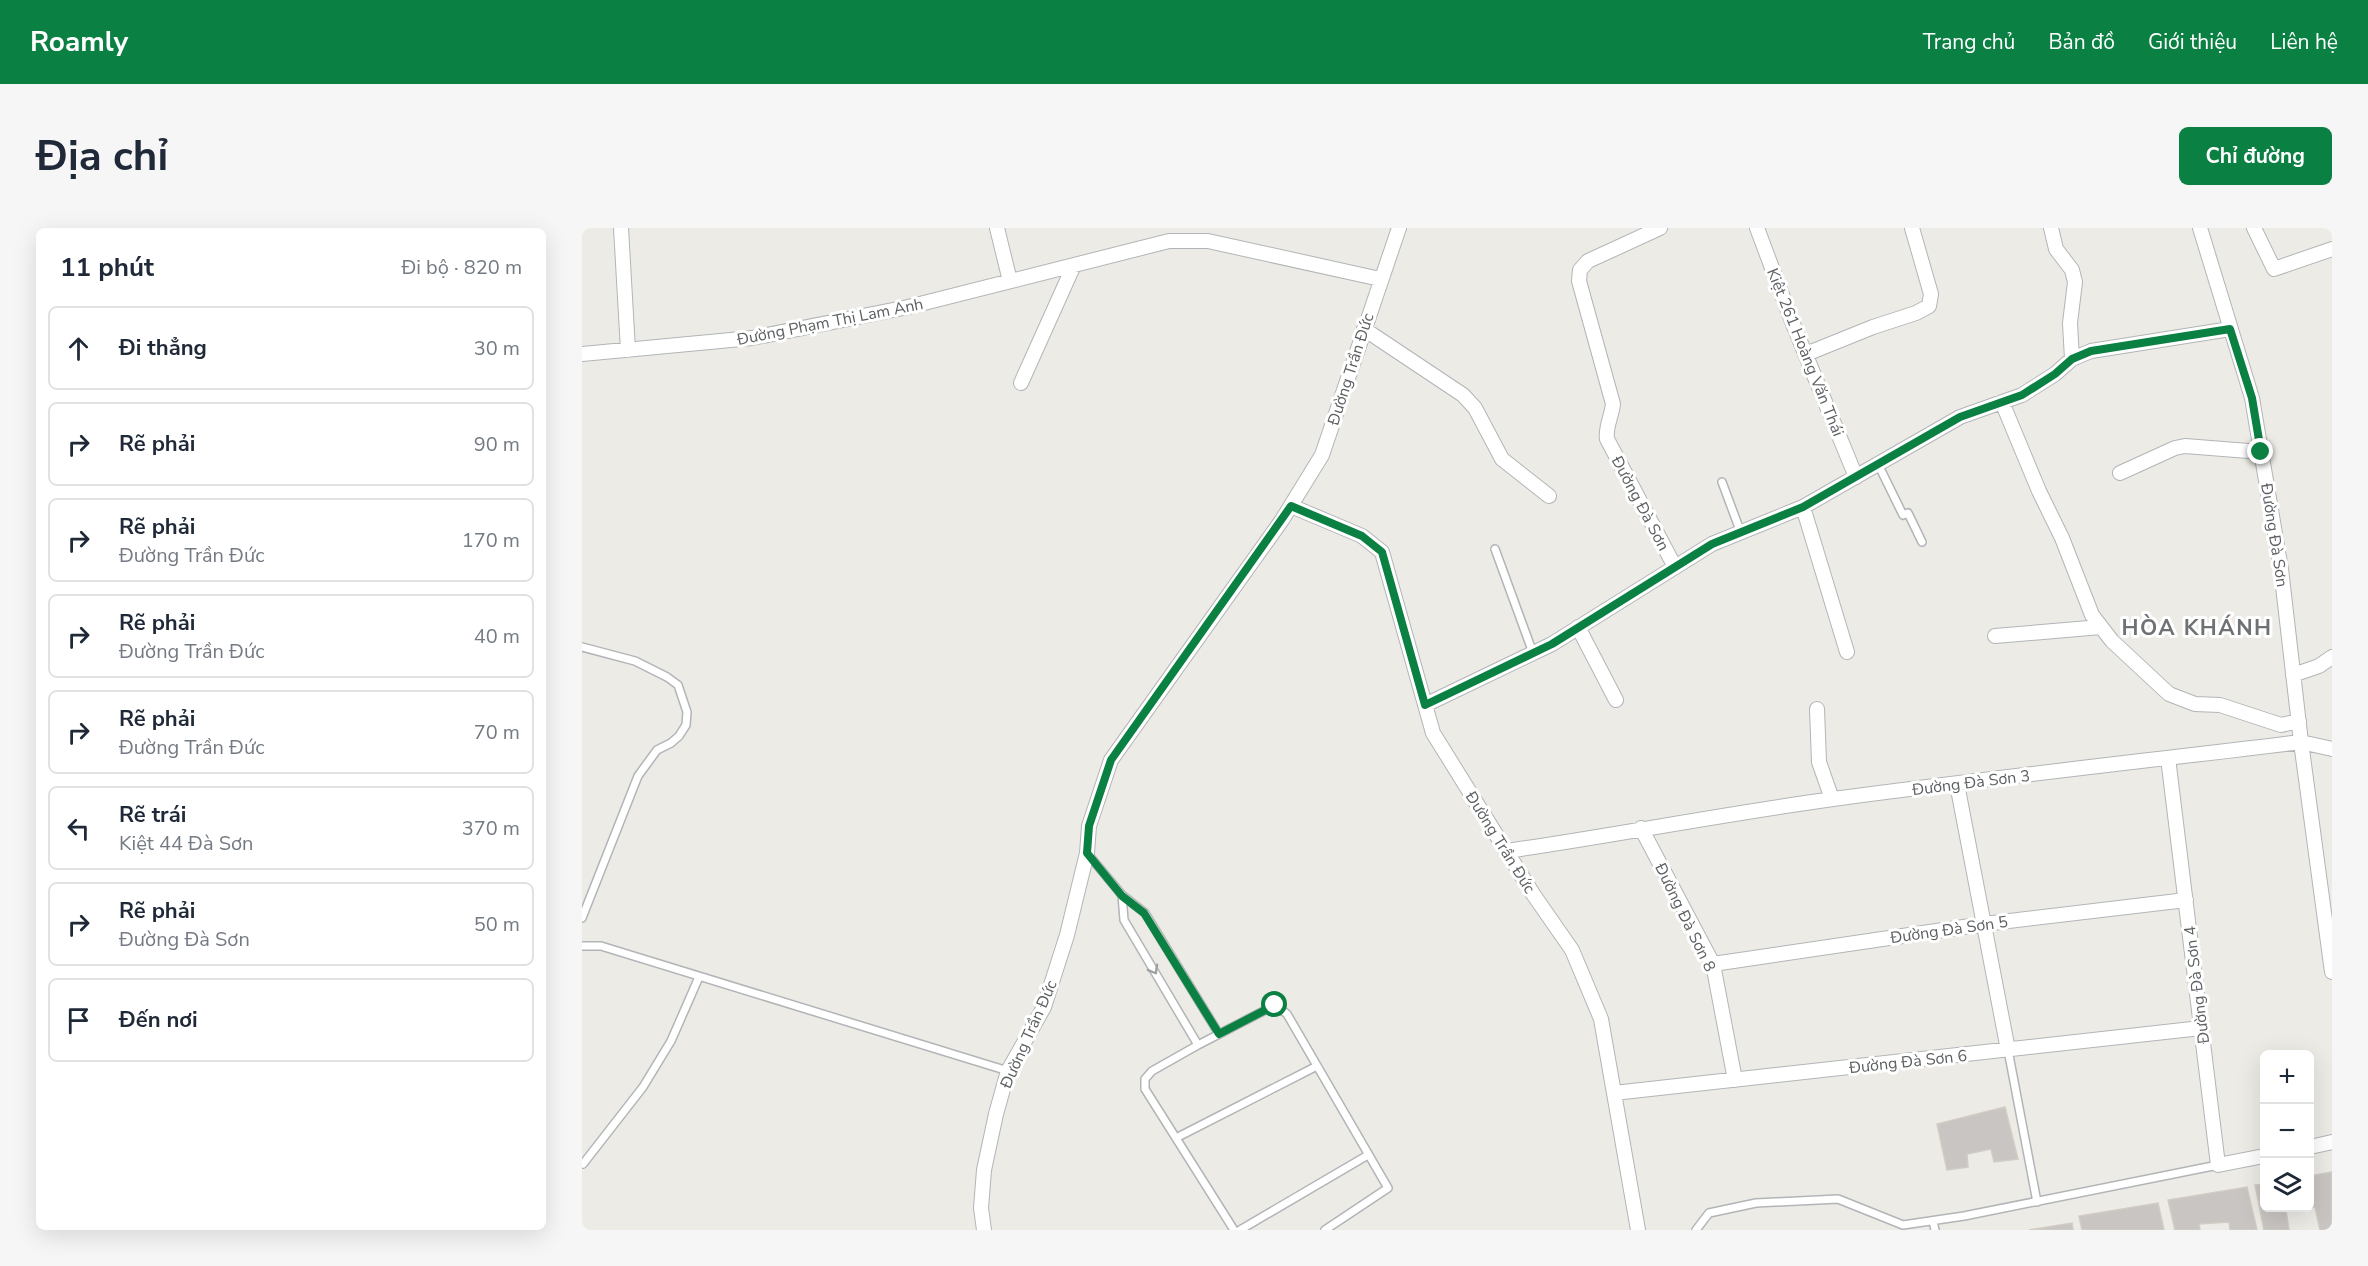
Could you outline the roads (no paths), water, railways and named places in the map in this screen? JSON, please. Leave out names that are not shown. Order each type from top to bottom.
[{"type":"street","points":[[621,228],[628,350]]},
{"type":"street","points":[[997,228],[1010,281]]},
{"type":"street","name":"Đường Trần Đức","points":[[984,1230],[981,1208],[984,1170],[1008,1071],[1044,1006],[1067,935],[1087,853],[1089,826],[1111,760],[1291,506],[1322,455],[1399,228]]},
{"type":"street","name":"Đường Đà Sơn","points":[[1660,228],[1588,261],[1580,270],[1579,282],[1613,404],[1606,433],[1607,439],[1675,567]]},
{"type":"street","name":"Kiệt 261 Hoàng Văn Thái","points":[[1757,228],[1856,477]]},
{"type":"street","points":[[1806,354],[1929,306],[1931,294],[1912,228]]},
{"type":"street","points":[[2051,228],[2056,249],[2072,270],[2075,282],[2070,323],[2072,359]]},
{"type":"street","name":"Đường Đà Sơn","points":[[2200,228],[2252,398],[2281,569],[2301,742],[2332,972]]},
{"type":"street","points":[[2254,228],[2274,269],[2332,249]]},
{"type":"street","name":"Đường Phạm Thị Lam Anh","points":[[582,354],[752,338],[908,307],[1169,241],[1208,242],[1380,279]]},
{"type":"street","points":[[1021,383],[1074,265]]},
{"type":"street","points":[[1364,329],[1463,395],[1475,408],[1502,459],[1549,496]]},
{"type":"street","points":[[1425,705],[1533,653],[1712,544],[1803,507],[1960,417],[2022,395],[2055,374],[2072,359],[2091,351],[2230,329]]},
{"type":"street","points":[[2002,402],[2039,491],[2062,538],[2092,615],[2112,641],[2169,694],[2195,704],[2220,705],[2281,725],[2299,721]]},
{"type":"street","points":[[2120,473],[2175,448],[2185,446],[2261,452]]},
{"type":"street","name":"Đường Trần Đức","points":[[1291,506],[1362,536],[1382,552],[1433,733],[1572,950],[1601,1019],[1638,1230]]},
{"type":"street","points":[[1803,507],[1847,652]]},
{"type":"street","points":[[1578,627],[1616,700]]},
{"type":"street","points":[[1995,636],[2101,627]]},
{"type":"street","points":[[2294,675],[2319,666],[2332,657]]},
{"type":"street","points":[[1817,709],[1819,762],[1832,799]]},
{"type":"street","points":[[2301,742],[2332,748]]},
{"type":"street","name":"Đường Đà Sơn 3","points":[[1507,851],[1832,799],[2301,742]]},
{"type":"street","name":"Đường Đà Sơn 4","points":[[2168,758],[2218,1165]]},
{"type":"street","points":[[1957,784],[2008,1050]]},
{"type":"street","name":"Đường Đà Sơn 8","points":[[1641,828],[1713,964],[1735,1080]]},
{"type":"street","name":"Đường Đà Sơn 5","points":[[1713,964],[1984,924],[2186,900]]},
{"type":"street","name":"Đường Đà Sơn 6","points":[[1614,1093],[2201,1028]]},
{"type":"street","points":[[2314,1146],[2332,1142]]},
{"type":"street","points":[[2218,1165],[2260,1157]]},
{"type":"lane","points":[[1878,464],[1903,515],[1908,513],[1922,542]]},
{"type":"lane","points":[[1722,482],[1741,533]]},
{"type":"lane","points":[[1495,549],[1533,653]]},
{"type":"lane","points":[[582,647],[634,662],[667,677],[678,685],[687,712],[686,726],[679,736],[657,750],[638,776],[582,918]]},
{"type":"lane","points":[[1087,853],[1122,896],[1144,913],[1219,1034]]},
{"type":"lane","points":[[1122,896],[1124,920],[1198,1045]]},
{"type":"lane","points":[[582,946],[601,946],[1008,1071]]},
{"type":"lane","points":[[583,1164],[643,1087],[670,1041],[699,977]]},
{"type":"lane","points":[[1234,1230],[1145,1089],[1145,1079],[1152,1071],[1275,1005],[1287,1014],[1388,1188],[1325,1230]]},
{"type":"lane","points":[[2008,1050],[2037,1202]]},
{"type":"lane","points":[[1176,1138],[1317,1066]]},
{"type":"lane","points":[[1240,1230],[1368,1155]]},
{"type":"lane","points":[[1696,1230],[1709,1213],[1756,1203],[1838,1199],[1903,1225],[2037,1202],[2218,1165]]},
{"type":"lane","points":[[1933,1221],[1935,1230]]},
{"type":"district","name":"HÒA KHÁNH","points":[[2197,627]]}]
